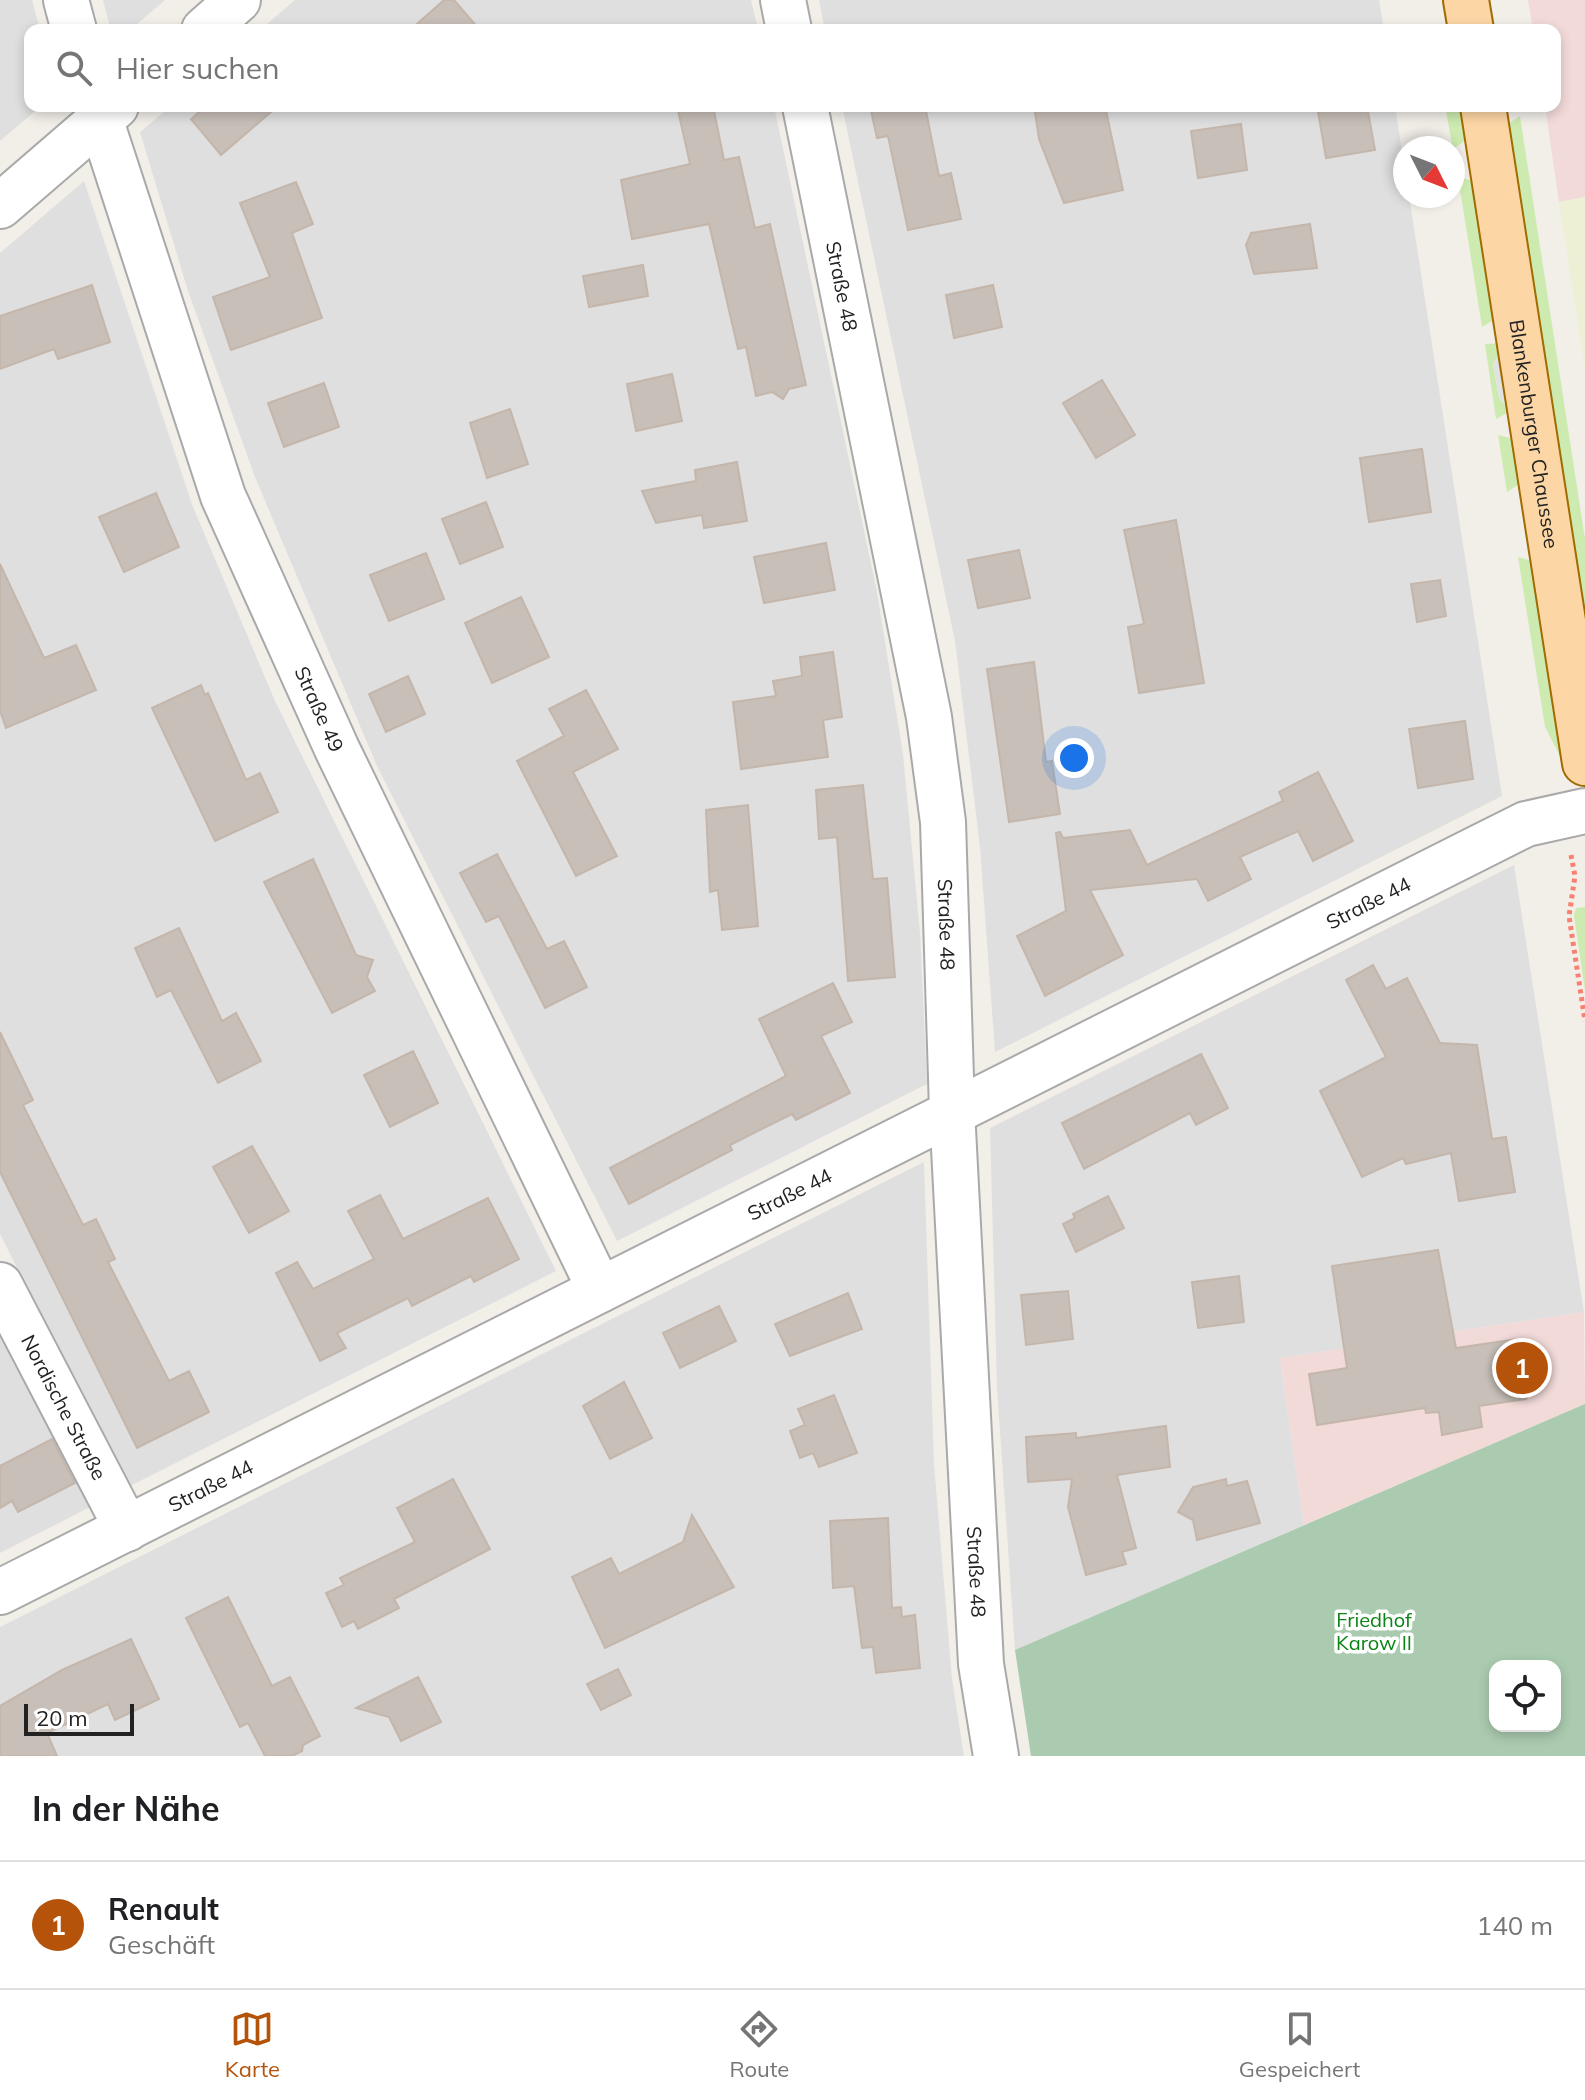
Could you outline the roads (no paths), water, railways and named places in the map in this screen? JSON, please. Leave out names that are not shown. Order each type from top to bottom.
[{"type":"main road","points":[[1466,0],[1470,24]]},
{"type":"main road","name":"Blankenburger Chaussee","points":[[1484,112],[1585,763]]},
{"type":"street","points":[[66,0],[72,24]]},
{"type":"street","points":[[211,24],[238,0]]},
{"type":"street","points":[[783,0],[788,24]]},
{"type":"street","points":[[0,206],[103,112]]},
{"type":"street","name":"Straße 49","points":[[104,112],[223,496],[337,749],[600,1290]]},
{"type":"street","name":"Straße 48","points":[[806,112],[929,717],[943,822],[952,1110],[981,1664],[996,1756]]},
{"type":"street","name":"Straße 44","points":[[0,1592],[952,1110],[1526,824],[1585,811]]},
{"type":"street","name":"Nordische Straße","points":[[0,1285],[127,1529]]},
{"type":"place","name":"Renault","points":[[1522,1368]]},
{"type":"park label","name":"Friedhof Karow II","points":[[1374,1632]]}]
